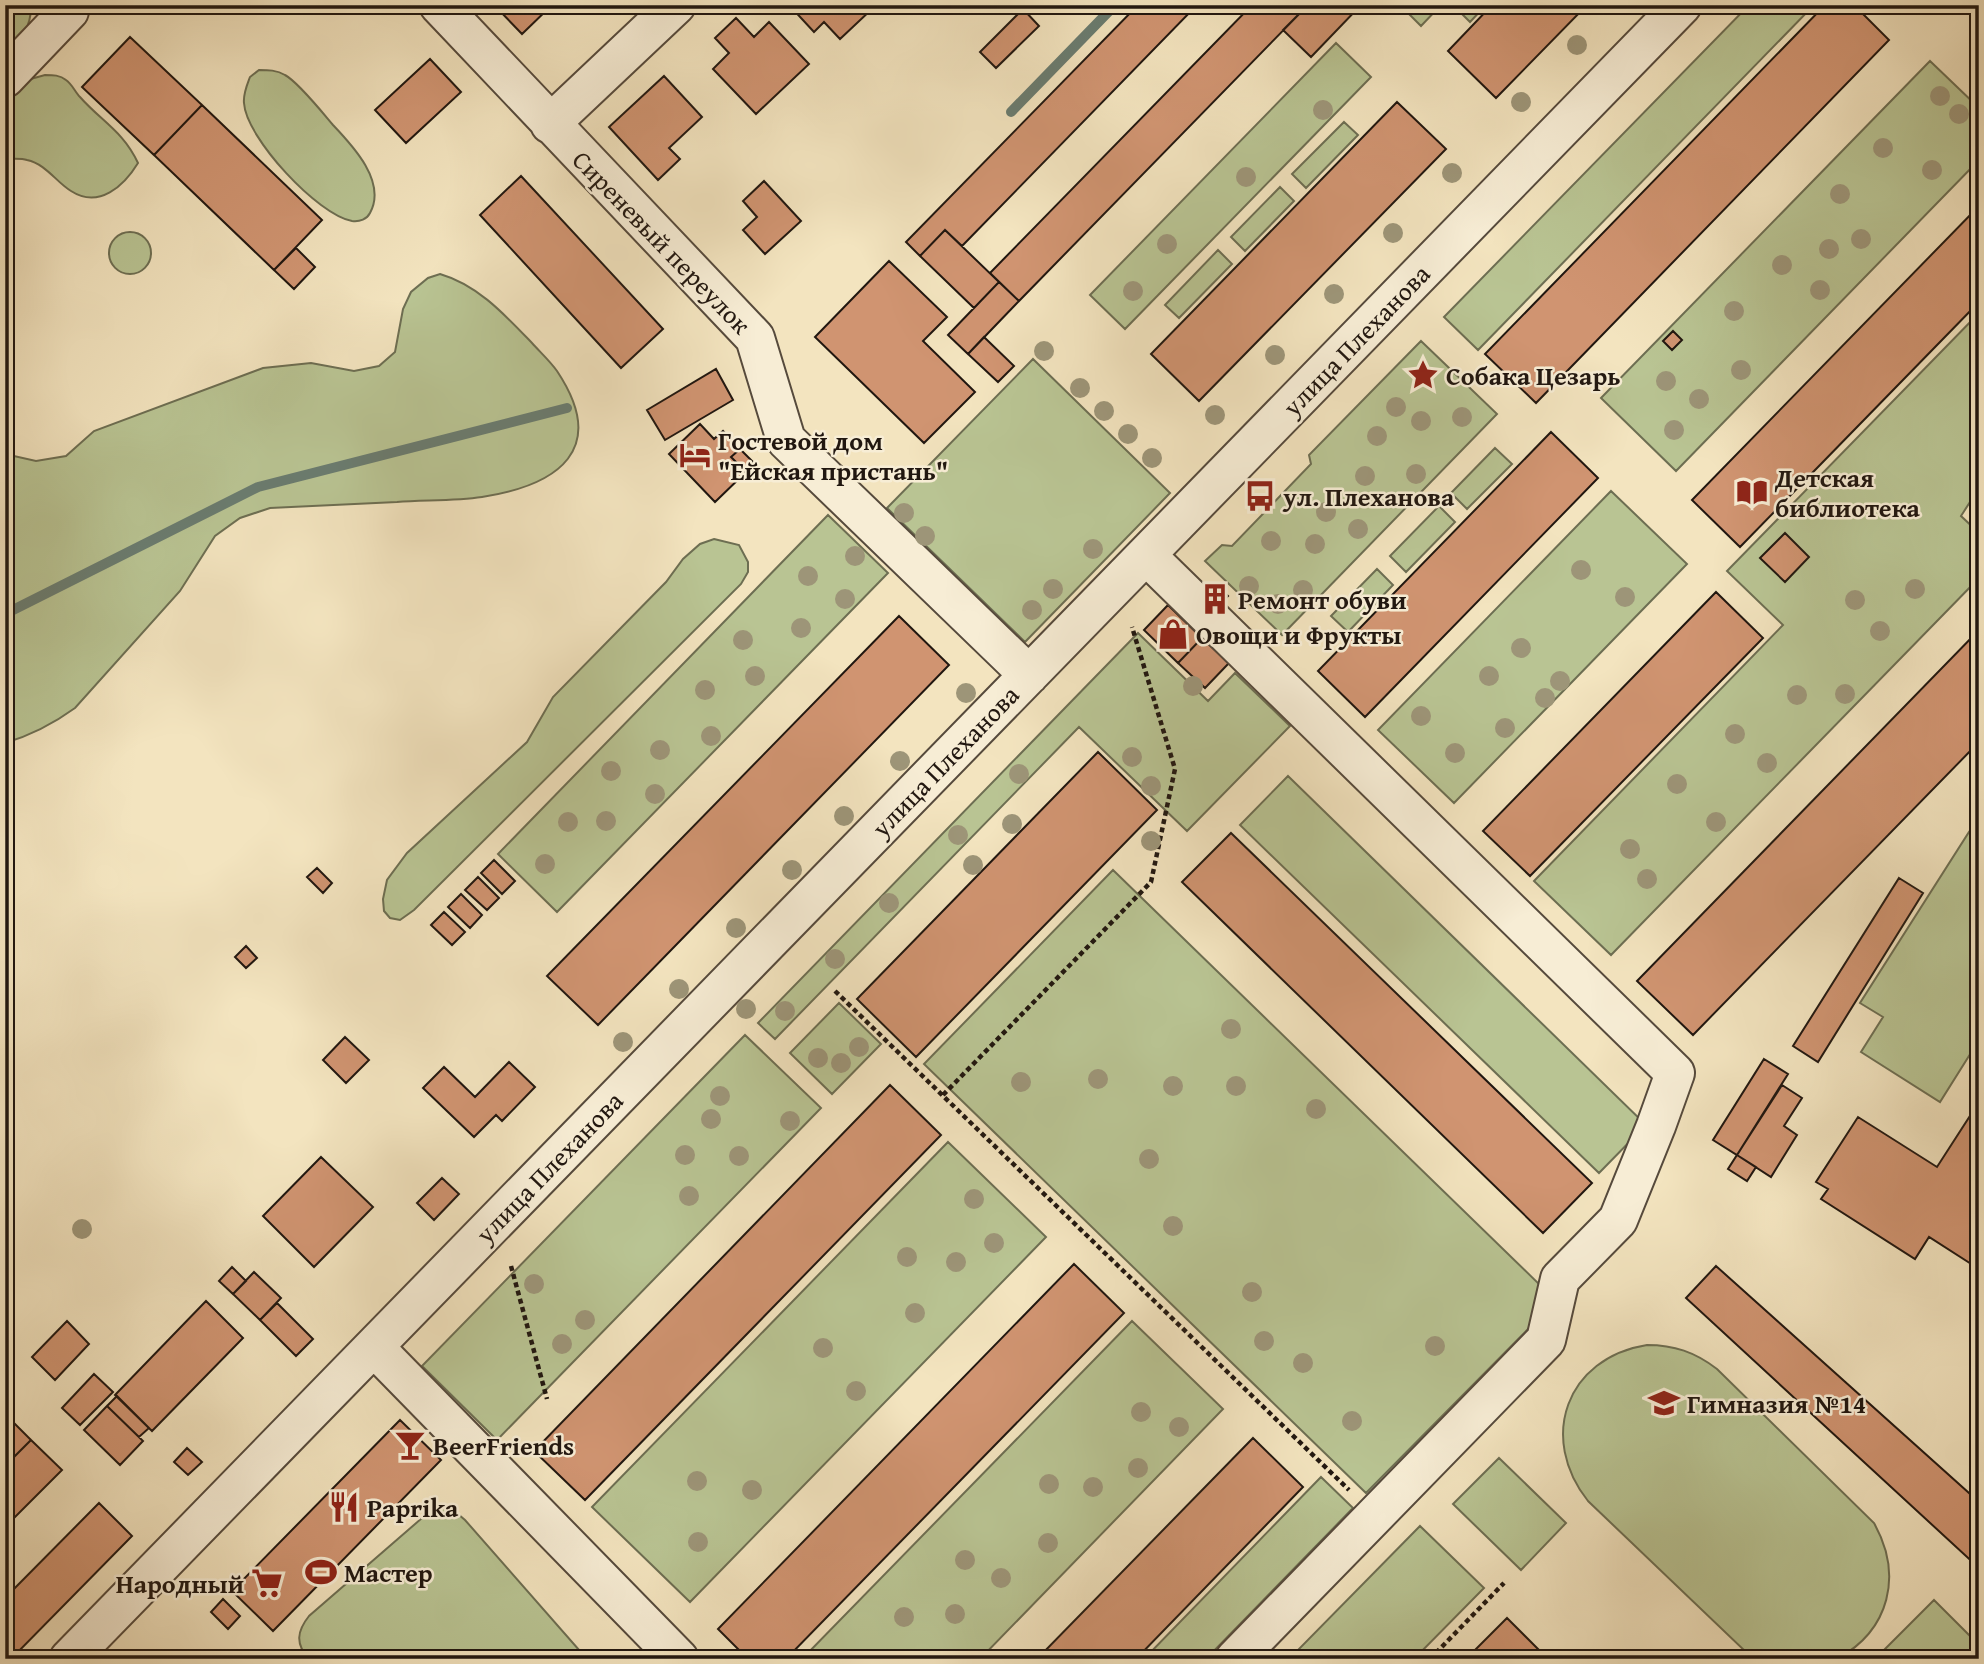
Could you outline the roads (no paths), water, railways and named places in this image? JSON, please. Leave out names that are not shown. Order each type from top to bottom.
[{"type":"street","points":[[5,78],[69,11],[65,5]]},
{"type":"street","name":"Сиреневый переулок","points":[[439,5],[755,338],[786,439],[915,564]]},
{"type":"street","points":[[550,124],[676,5]]},
{"type":"street","name":"улица Плеханова","points":[[69,1659],[1682,5]]},
{"type":"street","points":[[1146,555],[1675,1073],[1618,1220],[1560,1279],[1546,1340],[1235,1659]]},
{"type":"street","name":"улица Плеханова","points":[[915,564],[1029,675]]},
{"type":"street","points":[[374,1347],[679,1659]]},
{"type":"waterway","points":[[1011,112],[1115,5]]},
{"type":"waterway","points":[[5,614],[258,487],[567,408]]},
{"type":"place","name":"Собака Цезарь","points":[[1423,375]]},
{"type":"place","name":"Гостевой дом \"Ейская пристань\"","points":[[695,455]]},
{"type":"place","name":"Детская библиотека","points":[[1752,492]]},
{"type":"place","name":"ул. Плеханова","points":[[1260,496]]},
{"type":"place","name":"Ремонт обуви","points":[[1215,599]]},
{"type":"place","name":"Овощи и Фрукты","points":[[1173,634]]},
{"type":"place","name":"Гимназия №14","points":[[1664,1403]]},
{"type":"place","name":"BeerFriends","points":[[410,1445]]},
{"type":"place","name":"Paprika","points":[[344,1507]]},
{"type":"place","name":"Мастер","points":[[321,1572]]},
{"type":"place","name":"Народный","points":[[267,1583]]}]
